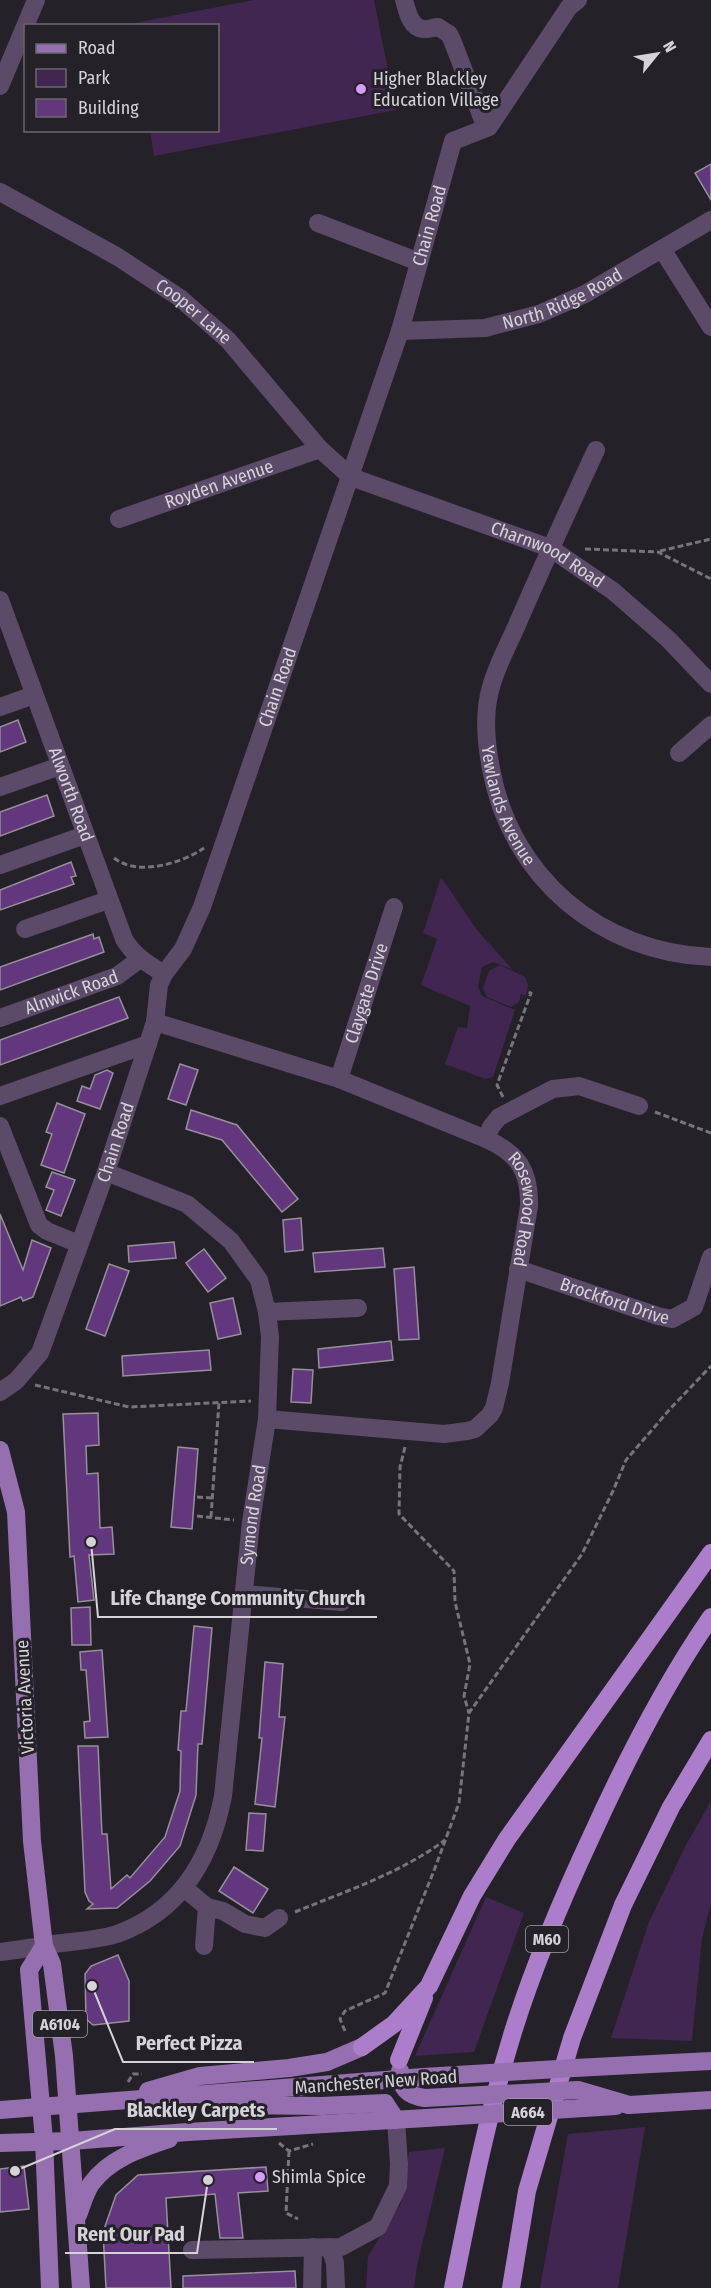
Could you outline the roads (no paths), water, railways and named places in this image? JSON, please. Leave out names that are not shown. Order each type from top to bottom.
[{"type":"highway","points":[[399,2060],[429,1986],[472,1896],[507,1839],[711,1553]]},
{"type":"highway","name":"M60","points":[[453,2288],[475,2172],[513,2032],[562,1898],[621,1772],[687,1652],[711,1617]]},
{"type":"highway","points":[[511,2288],[527,2192],[572,2038],[623,1905],[671,1807],[711,1740]]},
{"type":"highway","points":[[362,2047],[393,2024],[429,1986]]},
{"type":"main road","name":"Victoria Avenue","points":[[0,1450],[16,1512],[32,1842],[44,1946],[52,1964],[69,2111]]},
{"type":"main road","name":"A6104","points":[[44,1946],[29,1970],[42,2123],[50,2288]]},
{"type":"main road","points":[[115,2100],[200,2076],[289,2068],[327,2062],[362,2047]]},
{"type":"main road","points":[[399,2060],[400,2080],[407,2093],[412,2096],[425,2098],[578,2090],[630,2105]]},
{"type":"main road","name":"Manchester New Road","points":[[42,2123],[69,2111],[115,2100],[423,2077],[711,2061]]},
{"type":"main road","points":[[208,2094],[228,2105],[322,2106],[385,2103],[396,2120]]},
{"type":"main road","name":"Manchester New Road","points":[[42,2123],[71,2141],[711,2100]]},
{"type":"main road","name":"A664","points":[[0,2110],[42,2123]]},
{"type":"main road","name":"A6104","points":[[69,2111],[81,2288]]},
{"type":"main road","name":"A664","points":[[0,2143],[42,2123]]},
{"type":"main road","points":[[77,2218],[91,2185],[115,2161],[124,2155],[188,2132]]},
{"type":"street","points":[[26,24],[36,0]]},
{"type":"street","points":[[404,0],[411,20],[418,27],[425,29],[438,27],[449,34],[486,128],[489,127],[569,7],[578,0]]},
{"type":"street","points":[[0,86],[24,29]]},
{"type":"street","name":"Chain Road","points":[[0,1392],[15,1381],[40,1353],[106,1172],[148,1044],[155,1022],[159,985],[164,974],[183,949],[202,907],[400,331],[453,141],[486,128]]},
{"type":"street","name":"Cooper Lane","points":[[0,192],[118,257],[180,298],[228,340],[320,448],[351,477]]},
{"type":"street","name":"North Ridge Road","points":[[400,331],[485,328],[539,314],[585,294],[711,220]]},
{"type":"street","points":[[318,223],[419,262]]},
{"type":"street","points":[[662,249],[711,327]]},
{"type":"street","name":"Royden Avenue","points":[[120,519],[320,448]]},
{"type":"street","name":"Yewlands Avenue","points":[[596,450],[550,548],[491,687],[486,724],[493,781],[504,815],[519,847],[542,878],[589,919],[621,938],[666,952],[711,957]]},
{"type":"street","name":"Charnwood Road","points":[[351,477],[550,548],[613,591],[668,639],[711,684]]},
{"type":"street","name":"Alworth Road","points":[[0,600],[4,626],[34,695],[124,939],[140,959],[164,974]]},
{"type":"street","points":[[0,707],[34,695]]},
{"type":"street","points":[[679,753],[711,725]]},
{"type":"street","points":[[0,787],[60,766]]},
{"type":"street","points":[[0,865],[85,835]]},
{"type":"street","points":[[25,929],[108,900]]},
{"type":"street","name":"Claygate Drive","points":[[339,1078],[394,908]]},
{"type":"street","name":"Alnwick Road","points":[[0,1018],[117,976],[140,959]]},
{"type":"street","name":"Rosewood Road","points":[[155,1022],[339,1078],[486,1139],[504,1147],[514,1156],[527,1179],[529,1206],[500,1383],[494,1408],[475,1429],[444,1434],[267,1419]]},
{"type":"street","points":[[0,1096],[148,1044]]},
{"type":"street","points":[[486,1139],[491,1126],[499,1117],[552,1089],[579,1086],[628,1108]]},
{"type":"street","points":[[0,1126],[39,1225],[47,1231],[79,1244]]},
{"type":"street","name":"Symond Road","points":[[0,1952],[116,1934],[153,1915],[172,1901],[202,1862],[220,1812],[251,1522],[267,1419],[270,1337],[267,1312],[259,1280],[231,1241],[187,1204],[106,1172]]},
{"type":"street","name":"Brockford Drive","points":[[518,1269],[672,1319],[694,1307],[711,1257]]},
{"type":"street","points":[[267,1312],[358,1308]]},
{"type":"street","points":[[244,1594],[342,1602]]},
{"type":"street","points":[[184,1888],[207,1907],[223,1911],[245,1924],[265,1928],[279,1918]]},
{"type":"street","points":[[204,1946],[207,1907]]},
{"type":"street","points":[[192,2250],[341,2247],[378,2227],[398,2186],[396,2120]]},
{"type":"street","points":[[312,2288],[321,2247]]},
{"type":"street","points":[[321,2247],[335,2263],[336,2288]]},
{"type":"place","name":"Higher Blackley Education Village","points":[[361,89]]},
{"type":"place","name":"Life Change Community Church","points":[[91,1542]]},
{"type":"place","name":"Perfect Pizza","points":[[92,1986]]},
{"type":"place","name":"Blackley Carpets","points":[[15,2171]]},
{"type":"place","name":"Shimla Spice","points":[[260,2177]]},
{"type":"place","name":"Rent Our Pad","points":[[208,2180]]}]
